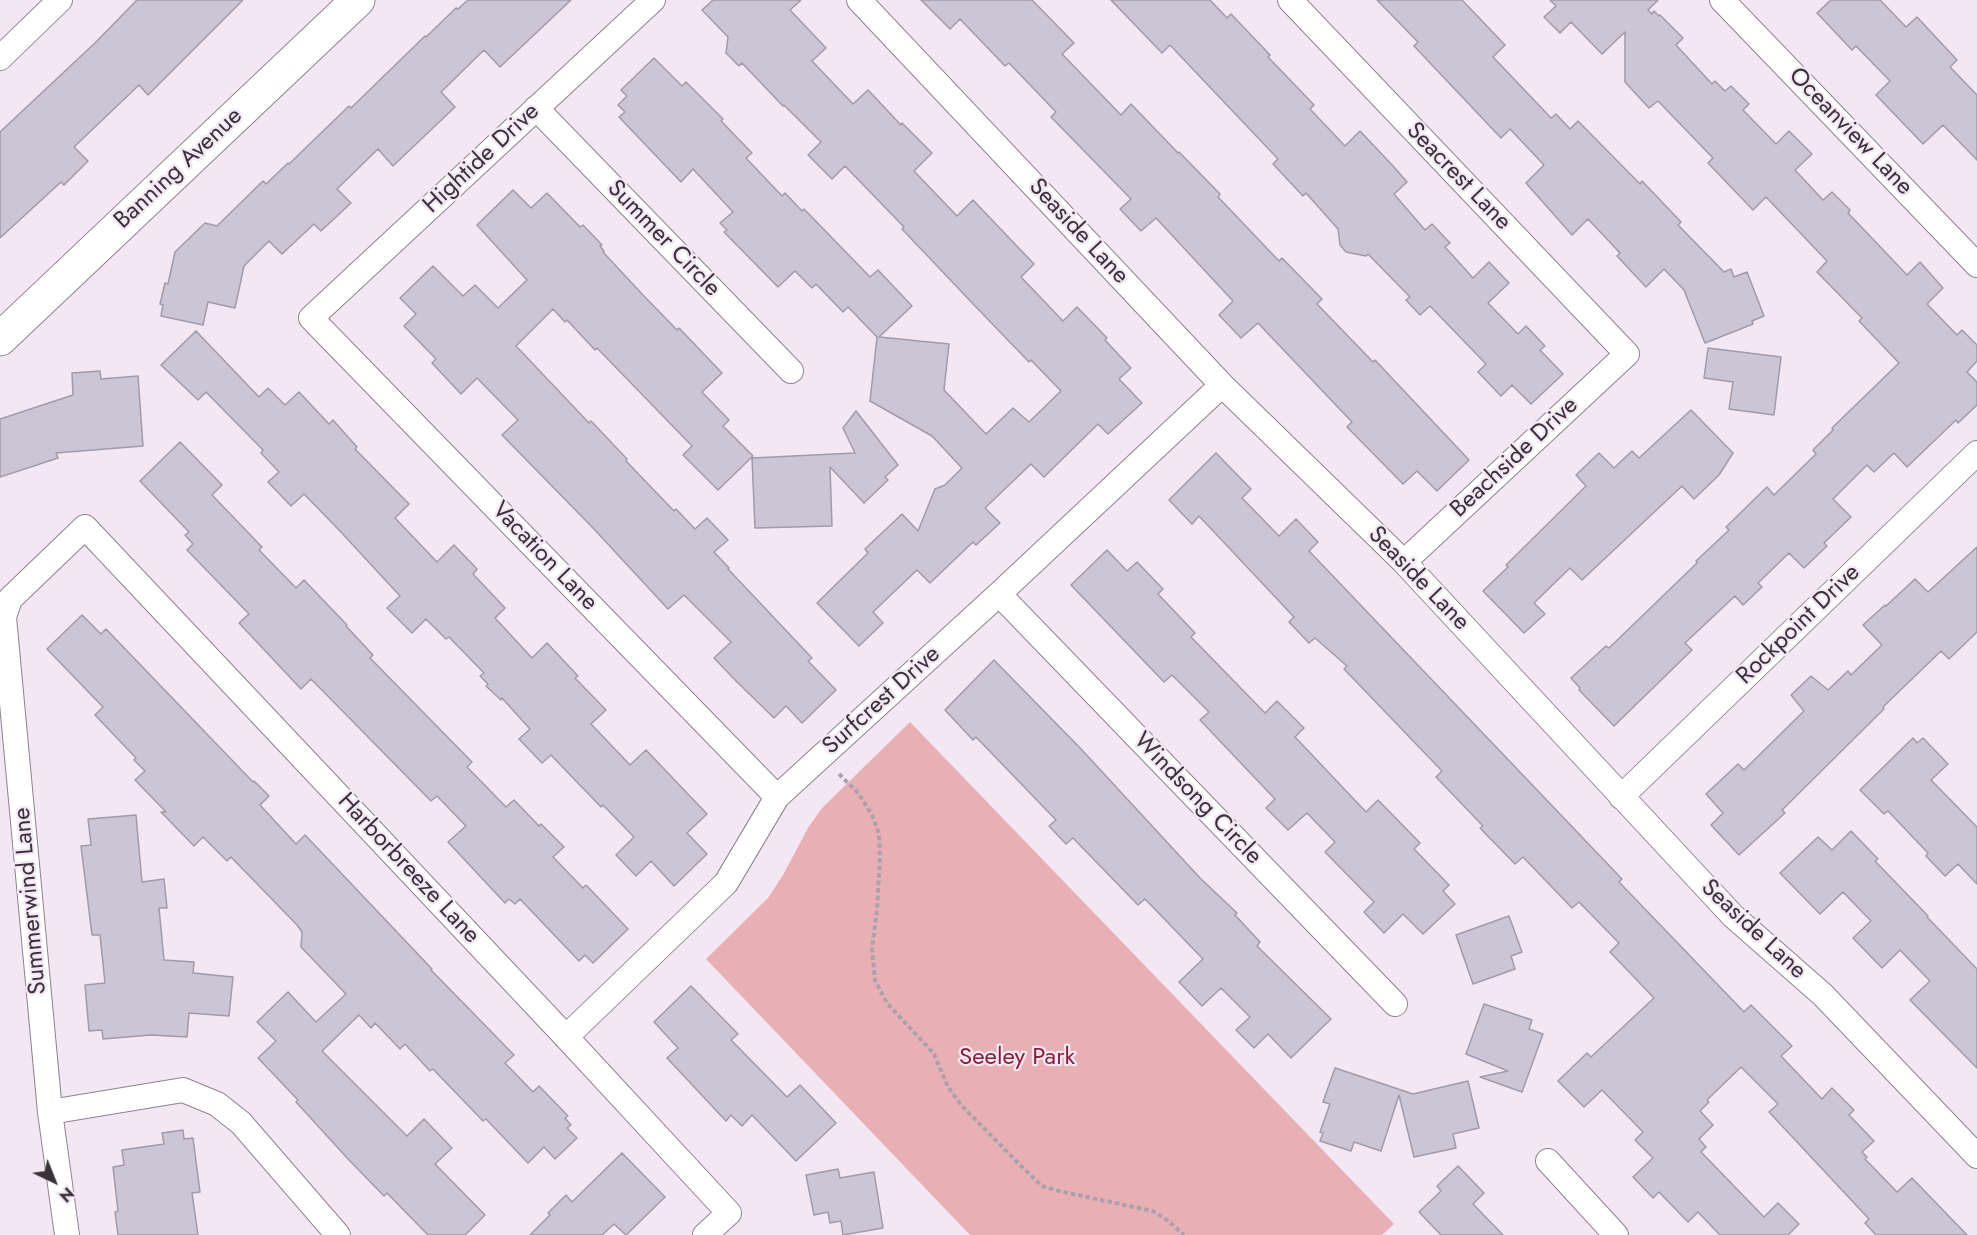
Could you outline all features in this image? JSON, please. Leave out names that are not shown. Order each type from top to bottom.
[{"type":"street","points":[[0,58],[60,0]]},
{"type":"street","name":"Banning Avenue","points":[[0,339],[358,0]]},
{"type":"street","name":"Hightide Drive","points":[[310,318],[653,0]]},
{"type":"street","name":"Seaside Lane","points":[[859,0],[1222,385],[1404,562],[1733,916],[1823,996],[1977,1156]]},
{"type":"street","name":"Seacrest Lane","points":[[1290,0],[1627,354]]},
{"type":"street","name":"Oceanview Lane","points":[[1734,4],[1977,265]]},
{"type":"street","name":"Summer Circle","points":[[536,108],[791,371]]},
{"type":"street","name":"Vacation Lane","points":[[310,318],[777,797]]},
{"type":"street","name":"Beachside Drive","points":[[1404,562],[1627,354]]},
{"type":"street","name":"Surfcrest Drive","points":[[566,1037],[726,883],[777,797],[999,594],[1222,385]]},
{"type":"street","name":"Rockpoint Drive","points":[[1621,797],[1977,453]]},
{"type":"street","name":"Harborbreeze Lane","points":[[85,527],[566,1037],[729,1214],[705,1235]]},
{"type":"street","name":"Summerwind Lane","points":[[67,1235],[50,1112],[4,617],[10,599],[85,527]]},
{"type":"street","name":"Windsong Circle","points":[[999,594],[1395,1004]]},
{"type":"street","points":[[50,1112],[183,1089],[217,1104],[240,1123],[338,1235]]},
{"type":"street","points":[[1548,1161],[1616,1235]]},
{"type":"path","points":[[821,756],[859,794],[872,815],[879,834],[877,909],[872,948],[875,980],[887,1003],[934,1054],[948,1087],[962,1106],[1042,1186],[1154,1211],[1184,1235]]},
{"type":"green space","name":"Seeley Park","points":[[910,722],[1394,1224],[1382,1235],[970,1235],[706,959],[768,898],[822,808]]},
{"type":"building","points":[[137,0],[243,0],[148,95],[139,85],[74,147],[88,161],[64,185],[61,182],[0,238],[0,132]]},
{"type":"building","points":[[468,0],[571,0],[500,67],[484,50],[441,92],[455,107],[393,166],[378,149],[337,189],[351,203],[321,231],[314,224],[282,254],[269,241],[244,266],[235,308],[208,302],[203,325],[161,316],[163,305],[160,304],[165,283],[168,284],[175,252],[205,223],[217,226],[263,181],[266,184],[349,106],[351,108],[425,36]]},
{"type":"building","points":[[713,0],[801,0],[790,10],[826,48],[812,61],[853,104],[868,90],[932,153],[914,171],[957,216],[973,200],[1034,264],[1021,277],[1063,321],[1077,307],[1107,338],[1105,340],[1131,368],[1119,379],[1142,403],[1108,434],[1098,424],[1044,477],[1031,464],[985,508],[1000,523],[976,545],[973,542],[930,583],[917,570],[873,612],[883,623],[859,646],[817,603],[868,553],[865,549],[902,514],[918,531],[935,489],[945,485],[962,468],[932,436],[870,401],[877,337],[848,307],[843,312],[816,284],[812,288],[795,271],[778,287],[724,232],[727,230],[720,223],[733,212],[693,169],[681,182],[619,117],[625,112],[618,105],[627,96],[621,90],[654,58],[682,86],[686,82],[723,119],[721,121],[752,153],[746,158],[782,196],[785,193],[802,211],[804,209],[870,277],[878,270],[912,306],[879,337],[949,344],[944,390],[986,434],[1013,408],[1029,422],[1061,391],[1031,360],[1029,362],[976,307],[845,166],[832,179],[808,155],[821,142],[742,63],[739,66],[726,53],[728,37],[702,10]]},
{"type":"building","points":[[921,0],[1032,0],[1074,43],[1062,54],[1121,115],[1131,104],[1220,194],[1218,197],[1279,261],[1282,258],[1322,299],[1317,304],[1373,362],[1375,360],[1469,460],[1437,491],[1417,471],[1403,484],[1347,427],[1352,422],[1258,323],[1241,338],[1219,315],[1233,301],[1156,218],[1141,231],[1120,209],[1131,199],[1051,117],[1056,112],[1009,63],[1005,66],[960,19],[950,29]]},
{"type":"building","points":[[1111,0],[1210,0],[1227,18],[1231,14],[1314,105],[1310,109],[1345,146],[1360,131],[1393,166],[1407,182],[1394,194],[1425,230],[1432,224],[1450,243],[1445,247],[1473,278],[1489,262],[1509,283],[1488,303],[1518,334],[1526,326],[1545,346],[1540,350],[1563,374],[1531,404],[1512,385],[1501,396],[1478,372],[1486,364],[1430,306],[1420,315],[1406,300],[1410,297],[1368,254],[1366,256],[1346,252],[1340,245],[1338,229],[1306,193],[1303,196],[1273,164],[1278,159],[1170,45],[1162,53]]},
{"type":"building","points":[[1377,0],[1462,0],[1505,45],[1493,57],[1551,118],[1556,114],[1570,129],[1578,121],[1640,184],[1642,181],[1681,222],[1678,225],[1724,272],[1731,269],[1734,277],[1747,272],[1764,316],[1752,321],[1753,324],[1705,343],[1684,290],[1664,269],[1646,287],[1617,256],[1620,253],[1588,219],[1572,235],[1526,183],[1544,165],[1510,129],[1501,138],[1414,46],[1418,42]]},
{"type":"building","points":[[1550,0],[1658,0],[1648,10],[1652,14],[1654,11],[1660,15],[1683,38],[1676,45],[1712,84],[1715,81],[1725,91],[1731,86],[1749,104],[1743,110],[1776,144],[1789,131],[1812,154],[1795,170],[1823,200],[1832,192],[1850,210],[1848,213],[1907,275],[1920,262],[1943,288],[1927,304],[1957,335],[1962,330],[1977,345],[1977,361],[1967,372],[1977,382],[1977,405],[1958,423],[1956,420],[1907,467],[1894,453],[1874,472],[1867,465],[1833,499],[1851,517],[1824,543],[1827,546],[1804,568],[1789,553],[1758,583],[1762,587],[1743,605],[1735,596],[1685,643],[1692,650],[1614,726],[1579,690],[1580,688],[1571,678],[1606,646],[1609,648],[1697,563],[1696,561],[1729,530],[1726,527],[1767,487],[1774,495],[1816,454],[1813,450],[1833,430],[1832,428],[1899,363],[1859,321],[1862,318],[1817,272],[1827,261],[1766,197],[1753,210],[1708,163],[1713,158],[1658,101],[1649,108],[1625,82],[1625,32],[1602,54],[1571,22],[1560,33],[1544,17],[1556,6]]},
{"type":"building","points":[[1831,0],[1880,0],[1906,27],[1917,17],[1957,60],[1950,67],[1977,95],[1977,160],[1943,125],[1923,144],[1876,95],[1890,81],[1856,46],[1852,50],[1817,13]]},
{"type":"building","points":[[513,190],[531,208],[547,193],[580,227],[583,225],[602,245],[600,246],[603,252],[642,294],[677,330],[679,328],[722,373],[702,392],[729,420],[723,426],[753,456],[718,490],[683,455],[692,446],[597,348],[595,350],[567,320],[565,322],[553,309],[516,346],[589,423],[591,421],[674,511],[676,509],[695,529],[707,518],[728,540],[714,552],[812,658],[808,661],[836,690],[802,723],[786,706],[774,718],[737,682],[714,658],[731,642],[684,595],[668,609],[502,435],[518,420],[477,378],[461,394],[432,363],[436,359],[404,326],[416,314],[400,298],[433,266],[463,296],[475,285],[498,308],[527,280],[477,225]]},
{"type":"building","points":[[196,331],[259,397],[268,388],[285,405],[299,392],[329,424],[333,420],[357,447],[355,449],[409,504],[395,518],[437,562],[454,545],[477,569],[473,574],[505,608],[495,618],[532,658],[547,643],[578,676],[575,678],[606,710],[591,724],[630,765],[646,750],[707,814],[687,833],[707,854],[674,886],[651,861],[636,876],[616,855],[634,837],[603,805],[601,807],[551,755],[542,763],[519,739],[530,729],[502,698],[501,700],[486,686],[488,684],[480,676],[484,673],[449,637],[446,639],[426,619],[412,633],[387,608],[400,596],[340,531],[304,494],[291,506],[268,482],[279,472],[261,453],[263,450],[206,392],[198,400],[161,365]]},
{"type":"building","points":[[1708,348],[1781,357],[1774,415],[1729,409],[1733,382],[1704,378]]},
{"type":"building","points":[[100,371],[101,379],[138,376],[143,446],[56,453],[58,458],[0,477],[0,419],[73,395],[72,373]]},
{"type":"building","points":[[1691,410],[1733,453],[1719,475],[1694,499],[1682,486],[1582,580],[1570,568],[1534,603],[1545,614],[1524,633],[1483,591],[1586,486],[1576,475],[1599,453],[1614,468],[1632,451],[1639,458]]},
{"type":"building","points":[[856,411],[898,465],[885,477],[888,480],[864,503],[830,467],[832,526],[755,528],[752,458],[855,453],[843,428]]},
{"type":"building","points":[[180,442],[222,485],[212,495],[262,547],[259,550],[296,588],[304,580],[373,655],[370,658],[472,762],[467,767],[506,807],[514,800],[539,826],[541,824],[564,847],[553,857],[583,888],[586,885],[628,929],[593,963],[585,955],[579,961],[520,899],[515,904],[509,899],[505,903],[448,842],[466,826],[437,796],[431,801],[311,679],[301,689],[239,623],[249,614],[187,550],[193,544],[185,535],[189,532],[140,481]]},
{"type":"building","points":[[1216,453],[1251,489],[1242,498],[1279,536],[1296,519],[1318,542],[1309,551],[1622,879],[1619,882],[1744,1012],[1751,1005],[1792,1046],[1781,1056],[1822,1099],[1832,1088],[1854,1110],[1849,1115],[1874,1141],[1862,1152],[1867,1157],[1865,1159],[1897,1192],[1912,1178],[1967,1235],[1876,1235],[1865,1223],[1869,1219],[1769,1112],[1778,1104],[1741,1067],[1707,1100],[1709,1102],[1700,1111],[1713,1125],[1699,1139],[1706,1147],[1701,1152],[1764,1217],[1778,1203],[1799,1224],[1788,1235],[1720,1235],[1698,1212],[1688,1222],[1659,1192],[1653,1198],[1633,1177],[1653,1158],[1635,1140],[1643,1132],[1602,1090],[1584,1107],[1558,1081],[1587,1053],[1591,1057],[1654,998],[1610,952],[1619,943],[1579,902],[1572,908],[1523,857],[1515,864],[1480,828],[1483,826],[1436,777],[1442,771],[1344,669],[1347,666],[1315,638],[1309,643],[1289,622],[1294,617],[1199,516],[1192,524],[1169,500]]},
{"type":"building","points":[[1977,547],[1977,632],[1949,659],[1941,651],[1782,810],[1785,813],[1739,855],[1711,825],[1723,813],[1706,794],[1738,764],[1744,770],[1804,711],[1791,695],[1811,676],[1828,690],[1848,671],[1851,675],[1882,645],[1863,625],[1915,579],[1928,592]]},
{"type":"building","points":[[1107,550],[1127,571],[1137,562],[1163,589],[1158,594],[1195,633],[1191,637],[1265,713],[1277,701],[1304,728],[1295,737],[1366,812],[1378,800],[1420,843],[1414,849],[1449,885],[1443,891],[1455,904],[1423,934],[1403,914],[1384,933],[1364,912],[1374,902],[1325,852],[1335,842],[1307,813],[1288,830],[1266,808],[1275,799],[1200,720],[1209,712],[1172,675],[1164,682],[1071,585]]},
{"type":"building","points":[[82,615],[101,634],[106,629],[269,796],[260,805],[296,844],[305,835],[514,1055],[505,1063],[533,1092],[539,1086],[568,1116],[565,1118],[571,1125],[567,1128],[577,1138],[555,1159],[544,1147],[528,1163],[433,1069],[430,1071],[405,1044],[400,1049],[375,1023],[371,1028],[359,1015],[322,1051],[407,1136],[424,1119],[452,1148],[435,1164],[485,1215],[465,1235],[428,1235],[387,1193],[384,1196],[349,1160],[296,1102],[298,1100],[258,1058],[276,1041],[257,1022],[288,992],[316,1022],[346,994],[301,947],[302,932],[297,925],[231,857],[227,861],[203,837],[194,846],[161,812],[166,812],[135,780],[145,771],[134,760],[136,758],[95,715],[103,707],[47,649]]},
{"type":"building","points":[[994,660],[1082,750],[1200,878],[1237,913],[1235,915],[1260,942],[1257,946],[1331,1019],[1291,1058],[1268,1034],[1254,1048],[1236,1030],[1250,1017],[1221,988],[1202,1006],[1179,982],[1203,959],[1145,899],[1138,905],[1073,838],[1066,844],[1049,826],[1056,820],[976,737],[973,740],[945,710]]},
{"type":"building","points":[[1913,738],[1917,743],[1923,738],[1948,764],[1931,780],[1977,827],[1977,884],[1958,864],[1945,876],[1926,856],[1928,853],[1888,811],[1884,814],[1860,790]]},
{"type":"building","points":[[136,815],[142,882],[164,879],[167,908],[159,908],[164,960],[194,962],[193,973],[233,977],[229,1016],[189,1013],[187,1037],[151,1035],[103,1039],[102,1030],[89,1031],[85,985],[105,983],[100,935],[92,935],[81,846],[91,845],[88,819]]},
{"type":"building","points":[[1851,831],[1878,859],[1875,861],[1977,969],[1977,1068],[1910,1000],[1930,981],[1900,950],[1882,968],[1853,938],[1871,921],[1843,892],[1820,914],[1780,873],[1818,837],[1832,850]]},
{"type":"building","points":[[1509,916],[1522,952],[1511,956],[1515,969],[1473,984],[1456,935]]},
{"type":"building","points":[[691,986],[738,1034],[731,1040],[787,1097],[800,1085],[836,1123],[796,1161],[752,1115],[742,1126],[731,1115],[726,1121],[667,1058],[678,1048],[654,1022]]},
{"type":"building","points":[[1484,1004],[1532,1020],[1529,1029],[1543,1034],[1522,1092],[1480,1077],[1508,1071],[1466,1054]]},
{"type":"building","points":[[1335,1068],[1413,1094],[1468,1081],[1479,1128],[1453,1134],[1456,1148],[1414,1157],[1399,1095],[1381,1151],[1354,1142],[1351,1151],[1320,1141],[1323,1133],[1320,1132],[1330,1104],[1323,1102]]},
{"type":"building","points":[[183,1130],[184,1139],[193,1138],[200,1192],[192,1193],[198,1235],[118,1235],[113,1167],[124,1165],[122,1150],[164,1144],[162,1133]]},
{"type":"building","points":[[622,1153],[665,1197],[626,1235],[614,1224],[602,1235],[530,1235],[566,1195],[572,1202]]},
{"type":"building","points":[[1458,1166],[1484,1193],[1473,1204],[1503,1235],[1441,1235],[1419,1212],[1441,1191],[1437,1186]]},
{"type":"building","points":[[838,1169],[840,1178],[874,1172],[883,1228],[843,1235],[841,1221],[830,1223],[828,1212],[814,1215],[806,1175]]}]
